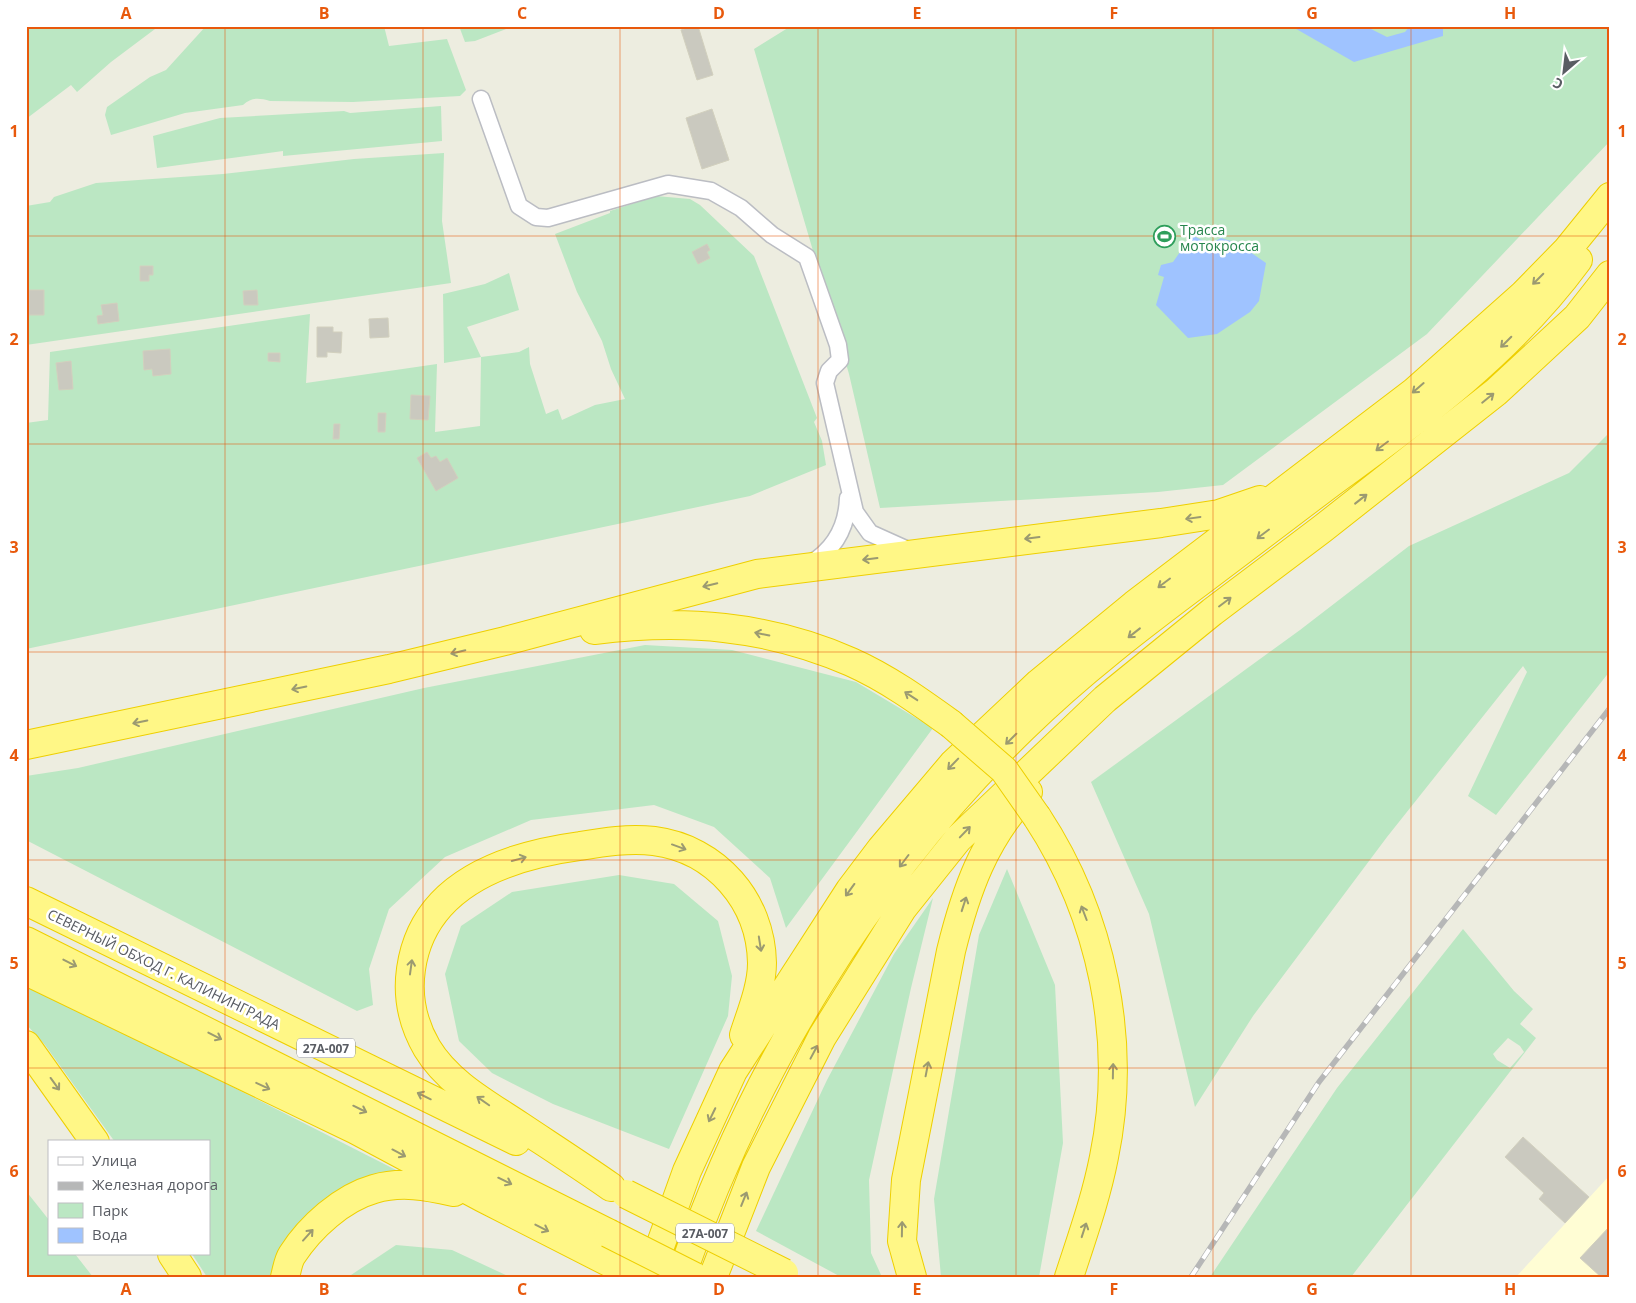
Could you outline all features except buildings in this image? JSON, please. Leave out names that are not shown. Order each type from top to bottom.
[{"type":"highway","points":[[733,1071],[850,890],[881,849],[953,764],[1039,683],[1134,606],[1414,392],[1523,295],[1567,250],[1610,197]]},
{"type":"highway","points":[[681,1277],[731,1154],[763,1086],[808,1004],[873,903],[947,808],[1024,726],[1078,678],[1198,583],[1385,444],[1477,371],[1550,297],[1610,216]]},
{"type":"highway","points":[[713,1277],[756,1167],[795,1087],[861,972],[902,909],[958,839],[1105,699],[1212,612],[1322,529],[1496,392],[1576,317],[1610,276]]},
{"type":"highway","points":[[26,745],[380,671],[505,641],[756,574],[1219,514],[1289,488]]},
{"type":"highway","points":[[505,641],[646,625],[697,625],[739,629],[817,649],[851,662],[912,696],[951,724],[1004,770],[1037,817],[1072,882],[1089,926],[1103,973],[1113,1047],[1113,1096],[1104,1156],[1093,1204],[1068,1277]]},
{"type":"highway","points":[[912,1277],[902,1241],[906,1180],[951,951],[970,886],[992,838],[1008,814],[1076,741],[1105,699]]},
{"type":"highway","points":[[618,1190],[452,1079],[428,1049],[415,1023],[410,1003],[409,981],[418,939],[441,903],[458,888],[504,863],[560,848],[632,840],[674,845],[714,865],[731,880],[740,892],[755,920],[762,965],[757,994],[733,1071],[687,1171],[649,1277]]},
{"type":"highway","name":"СЕВЕРНЫЙ ОБХОД Г. КАЛИНИНГРАДА","points":[[26,901],[618,1190]]},
{"type":"highway","name":"27А-007","points":[[26,941],[602,1244],[695,1277]]},
{"type":"highway","points":[[26,971],[356,1130],[483,1198],[602,1244],[638,1277]]},
{"type":"highway","points":[[26,1045],[94,1140]]},
{"type":"highway","points":[[285,1277],[291,1257],[316,1227],[338,1208],[374,1189],[421,1184],[483,1198]]},
{"type":"highway","name":"27А-007","points":[[618,1190],[788,1275]]},
{"type":"highway","points":[[173,1256],[187,1277]]},
{"type":"street","points":[[480,99],[519,206],[536,217],[548,218],[668,184],[711,191],[742,208],[772,235],[807,257],[838,346],[840,360],[828,371],[824,383],[855,512],[865,528],[894,545],[917,553]]},
{"type":"street","points":[[805,567],[824,555],[836,540],[847,514],[849,493]]},
{"type":"shaded area","points":[[1610,1175],[1610,1277],[1516,1277]]},
{"type":"green space","points":[[26,26],[55,26],[58,28],[59,26],[159,26],[111,62],[77,92],[71,85],[26,119]]},
{"type":"green space","points":[[206,26],[384,26],[389,46],[447,39],[466,90],[460,96],[353,102],[270,101],[256,99],[243,105],[185,113],[111,135],[105,115],[107,107],[150,77],[166,70]]},
{"type":"green space","points":[[459,26],[514,26],[475,41],[465,42]]},
{"type":"green space","name":"Трасса мотокросса","points":[[791,26],[1610,26],[1610,141],[1427,334],[1223,485],[1158,492],[880,508],[849,374],[754,49]]},
{"type":"green space","points":[[441,106],[442,141],[283,156],[283,151],[157,168],[153,136],[220,118],[344,111],[350,113]]},
{"type":"green space","points":[[444,153],[442,221],[451,283],[26,345],[26,206],[50,202],[54,197],[96,183],[223,174],[354,159]]},
{"type":"green space","points":[[656,196],[690,199],[700,205],[754,256],[817,418],[814,422],[822,441],[826,465],[750,496],[26,649],[26,423],[48,420],[50,352],[310,314],[306,383],[437,364],[435,432],[480,426],[481,357],[519,352],[529,347],[530,364],[546,414],[558,409],[562,420],[595,405],[625,399],[611,369],[602,341],[577,292],[555,234],[610,213],[610,211]]},
{"type":"green space","points":[[509,273],[519,310],[467,327],[481,357],[444,363],[443,294],[485,284]]},
{"type":"green space","points":[[1610,432],[1610,671],[1496,815],[1468,796],[1527,672],[1523,666],[1387,837],[1253,1016],[1195,1107],[1149,914],[1091,782],[1300,630],[1409,546],[1569,473]]},
{"type":"green space","points":[[645,645],[732,650],[856,682],[933,728],[786,928],[770,878],[714,827],[654,805],[531,820],[445,857],[389,909],[369,969],[373,1005],[357,1011],[26,840],[26,776],[78,768],[424,688]]},
{"type":"green space","points":[[1007,869],[1055,985],[1063,1143],[1039,1277],[941,1277],[934,1199],[979,935]]},
{"type":"green space","points":[[619,875],[674,884],[718,921],[732,976],[728,1016],[669,1149],[553,1104],[492,1073],[459,1041],[445,974],[461,926],[512,892]]},
{"type":"green space","points":[[933,898],[911,988],[869,1180],[871,1253],[882,1277],[841,1277],[756,1231],[827,1080],[894,954]]},
{"type":"green space","points":[[1463,929],[1514,991],[1533,1009],[1520,1024],[1536,1038],[1351,1277],[1210,1277],[1337,1088]],"holes":[[[1508,1038],[1520,1046],[1524,1052],[1510,1068],[1497,1060],[1493,1054]]]},
{"type":"green space","points":[[26,982],[398,1171],[347,1187],[274,1277],[207,1277],[193,1256],[210,1256],[210,1140],[114,1140],[45,1045],[26,1024]]},
{"type":"green space","points":[[26,1191],[48,1219],[48,1256],[77,1256],[93,1277],[26,1277]]},
{"type":"green space","points":[[396,1245],[452,1250],[510,1277],[348,1277]]},
{"type":"water","points":[[1291,26],[1365,26],[1387,37],[1405,32],[1410,26],[1443,26],[1443,36],[1354,62]]},
{"type":"water","points":[[1192,235],[1209,244],[1221,238],[1237,243],[1266,263],[1259,301],[1250,312],[1217,334],[1188,338],[1156,305],[1164,277],[1158,275],[1161,265],[1173,262]]},
{"type":"railway","points":[[1191,1277],[1319,1082],[1610,708]]},
{"type":"place","name":"Трасса мотокросса","points":[[1164,237]]}]
